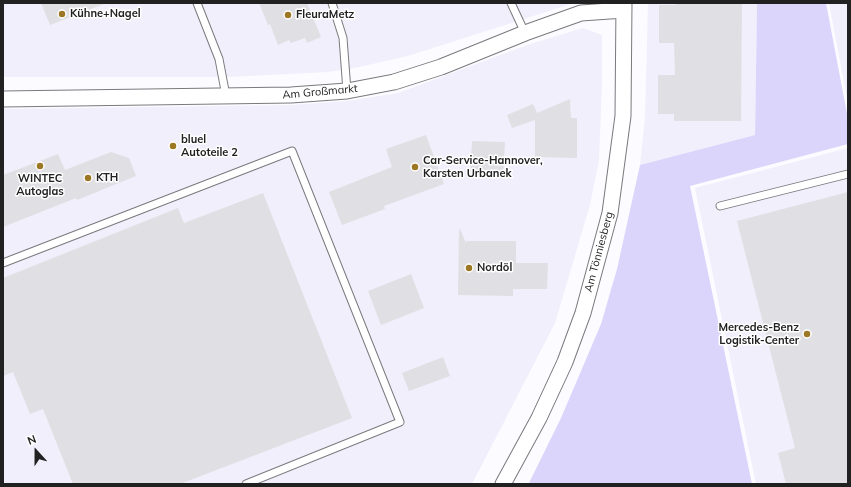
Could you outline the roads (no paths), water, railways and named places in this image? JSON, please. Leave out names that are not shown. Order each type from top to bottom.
[{"type":"street","name":"Am Großmarkt","points":[[3,99],[291,95],[347,91],[394,82],[440,67],[525,33],[581,13],[624,7]]},
{"type":"street","name":"Am Tönniesberg","points":[[503,484],[539,418],[565,362],[584,313],[610,213],[623,116],[624,7]]},
{"type":"lane","points":[[197,3],[219,59],[226,96]]},
{"type":"lane","points":[[332,3],[344,38],[347,91]]},
{"type":"lane","points":[[512,3],[525,33]]},
{"type":"lane","points":[[3,263],[292,151],[400,422],[246,484]]},
{"type":"lane","points":[[720,206],[848,174]]},
{"type":"place","name":"Kühne+Nagel","points":[[62,14]]},
{"type":"place","name":"FleuraMetz","points":[[288,15]]},
{"type":"place","name":"bluel Autoteile 2","points":[[173,146]]},
{"type":"place","name":"WINTEC Autoglas","points":[[40,166]]},
{"type":"place","name":"Car-Service-Hannover, Karsten Urbanek","points":[[415,167]]},
{"type":"place","name":"KTH","points":[[88,178]]},
{"type":"place","name":"Nordöl","points":[[469,268]]},
{"type":"place","name":"Mercedes-Benz Logistik-Center","points":[[807,334]]}]
